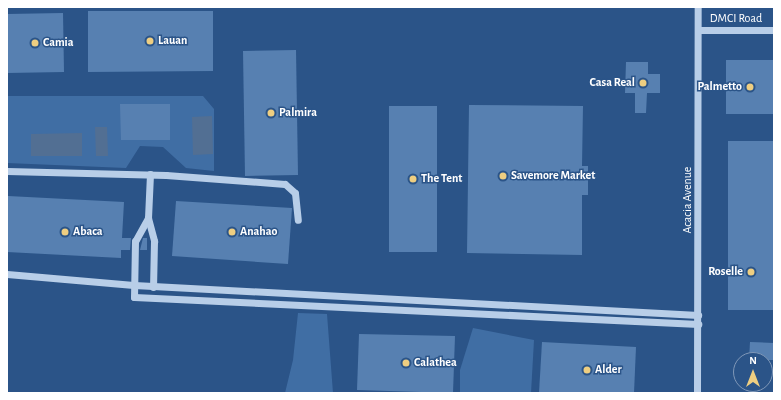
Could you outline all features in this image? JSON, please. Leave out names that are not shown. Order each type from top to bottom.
[{"type":"street","name":"Acacia Avenue","points":[[698,7],[698,393]]},
{"type":"street","name":"DMCI Road","points":[[698,30],[774,30]]},
{"type":"street","points":[[7,171],[150,174],[285,184],[295,193],[298,220]]},
{"type":"street","points":[[150,174],[148,218],[154,242],[153,287]]},
{"type":"street","points":[[148,218],[135,242],[134,297],[698,324]]},
{"type":"street","points":[[7,274],[134,286],[698,315]]},
{"type":"street","points":[[450,311],[451,302]]},
{"type":"shaded area","points":[[7,96],[203,96],[214,109],[214,171],[186,168],[163,147],[140,146],[126,168],[7,163]]},
{"type":"shaded area","points":[[212,116],[213,154],[193,155],[192,117]]},
{"type":"shaded area","points":[[95,127],[107,127],[108,156],[96,156]]},
{"type":"shaded area","points":[[82,133],[82,156],[31,156],[31,134]]},
{"type":"shaded area","points":[[298,313],[327,314],[333,393],[285,393],[293,360]]},
{"type":"shaded area","points":[[473,328],[534,340],[531,393],[460,393],[460,370]]},
{"type":"building","name":"Lauan","points":[[88,11],[213,11],[213,71],[88,72]]},
{"type":"building","name":"Camia","points":[[63,13],[64,72],[7,73],[7,14]]},
{"type":"building","name":"Palmira","points":[[296,50],[298,175],[245,176],[243,51]]},
{"type":"building","name":"Palmetto","points":[[726,60],[774,60],[774,114],[726,114]]},
{"type":"building","name":"Casa Real","points":[[626,62],[648,62],[648,74],[660,74],[660,93],[647,93],[646,113],[635,113],[635,93],[625,93]]},
{"type":"building","points":[[120,104],[170,104],[170,140],[121,140]]},
{"type":"building","points":[[469,105],[583,106],[582,166],[588,166],[588,195],[582,195],[582,255],[467,253]]},
{"type":"building","name":"The Tent","points":[[389,106],[437,106],[437,252],[389,252]]},
{"type":"building","points":[[728,141],[774,141],[774,310],[728,310]]},
{"type":"building","name":"Abaca","points":[[8,196],[124,202],[122,238],[131,238],[130,250],[121,250],[121,258],[7,252]]},
{"type":"building","name":"Anahao","points":[[176,201],[292,208],[288,264],[172,256]]},
{"type":"building","points":[[143,238],[147,238],[147,250],[140,250]]},
{"type":"building","name":"Calathea","points":[[359,334],[455,336],[453,393],[357,390]]},
{"type":"building","name":"Alder","points":[[542,342],[636,347],[634,393],[539,393]]},
{"type":"building","points":[[750,342],[774,343],[774,360],[773,352],[749,352]]},
{"type":"place","name":"Lauan","points":[[150,41]]},
{"type":"place","name":"Camia","points":[[35,43]]},
{"type":"place","name":"Casa Real","points":[[643,83]]},
{"type":"place","name":"Palmetto","points":[[750,87]]},
{"type":"place","name":"Palmira","points":[[271,113]]},
{"type":"place","name":"Savemore Market","points":[[503,176]]},
{"type":"place","name":"The Tent","points":[[413,179]]},
{"type":"place","name":"Abaca","points":[[65,232]]},
{"type":"place","name":"Anahao","points":[[232,232]]},
{"type":"place","name":"Roselle","points":[[751,272]]},
{"type":"place","name":"Calathea","points":[[406,363]]},
{"type":"place","name":"Alder","points":[[587,370]]}]
